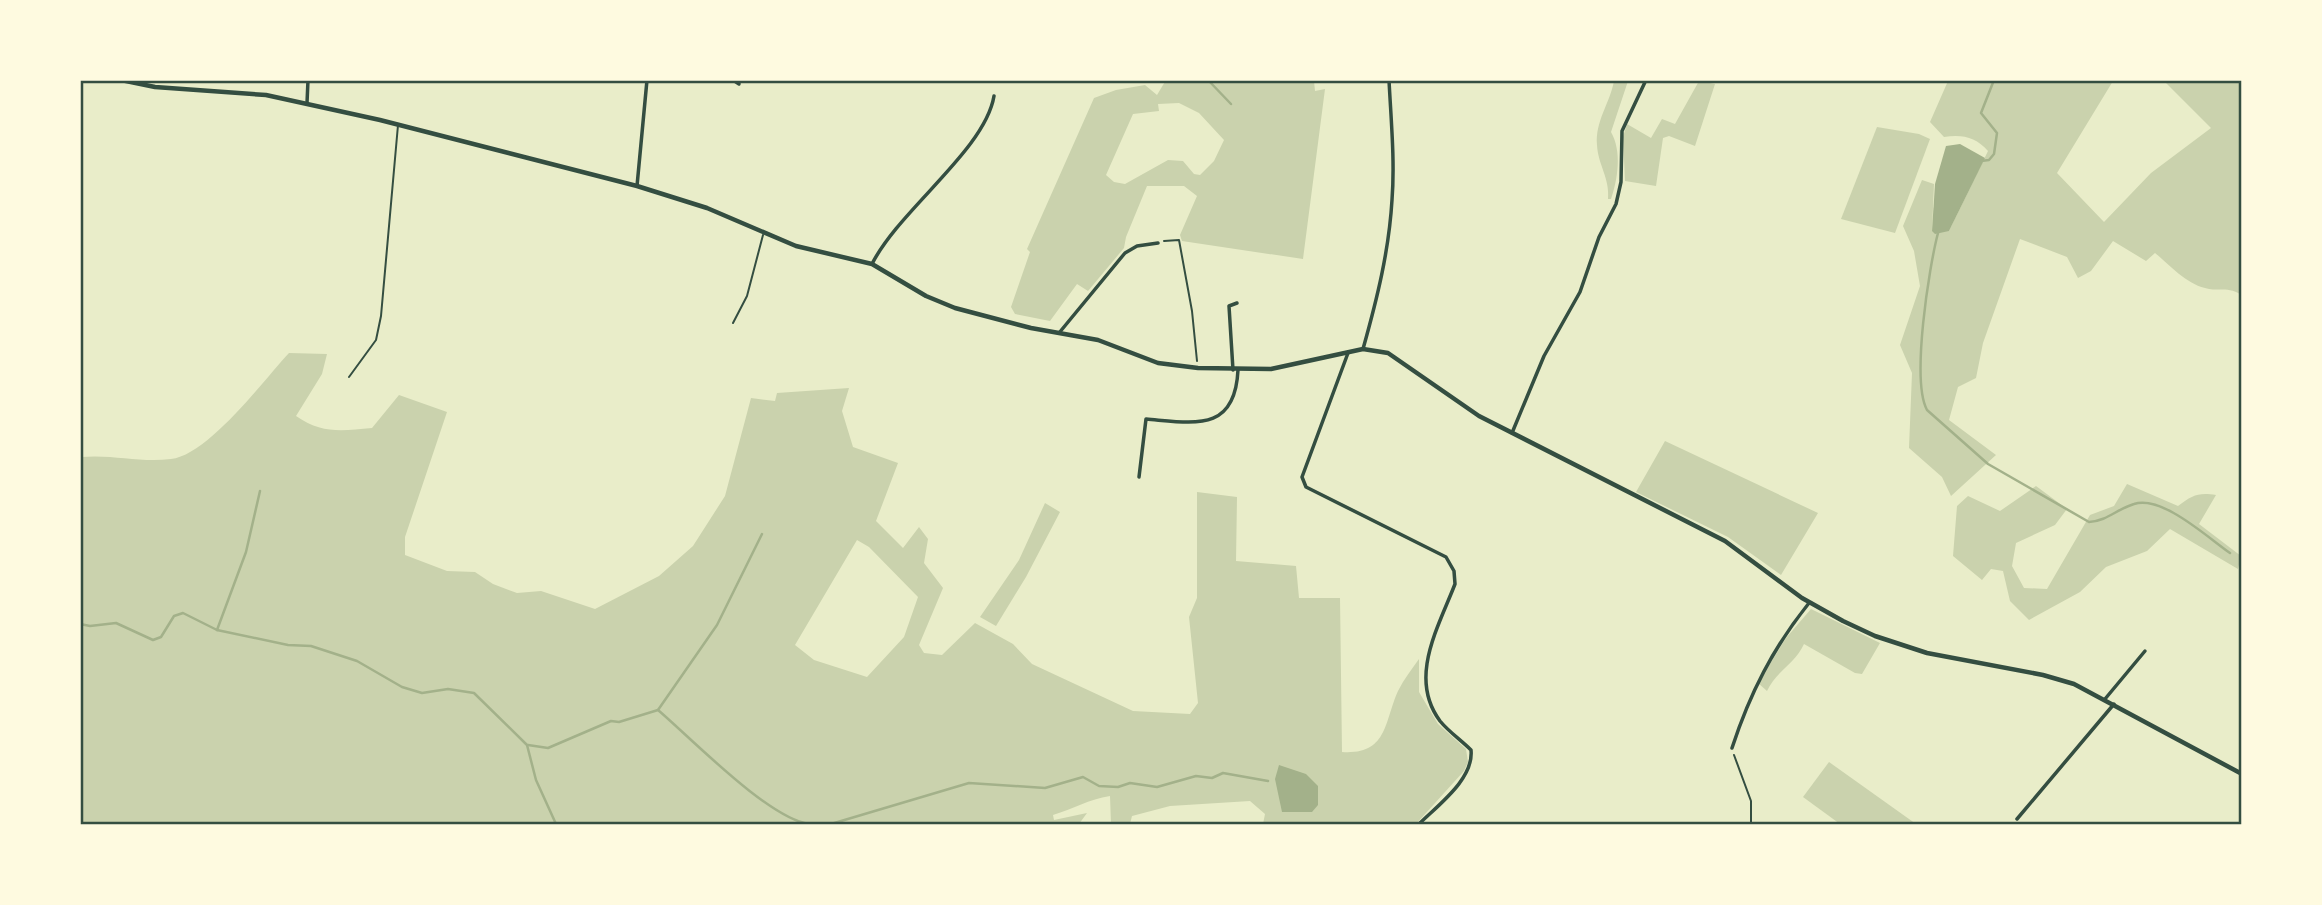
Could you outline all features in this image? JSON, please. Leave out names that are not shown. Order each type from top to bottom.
[{"type":"street","points":[[121,80],[155,87],[243,91],[307,103],[637,186],[706,208],[796,246],[872,264],[940,303],[1106,343],[1158,363],[1236,370],[1283,368],[1348,351],[1363,349],[1388,353],[1402,360],[1465,407],[1726,541],[1809,603],[1900,646],[2060,679],[2115,704],[2242,774]]},
{"type":"street","points":[[307,103],[308,80]]},
{"type":"street","points":[[637,186],[647,80]]},
{"type":"street","points":[[733,80],[739,84]]},
{"type":"street","points":[[1363,349],[1382,282],[1388,240],[1392,197],[1389,80]]},
{"type":"street","points":[[1512,433],[1544,356],[1580,292],[1599,237],[1616,204],[1621,182],[1622,131],[1646,80]]},
{"type":"street","points":[[872,264],[882,243],[900,220],[954,163],[992,110],[994,96]]},
{"type":"street","points":[[1059,333],[1125,253],[1138,246],[1158,243]]},
{"type":"street","points":[[1139,477],[1146,419],[1197,423],[1214,420],[1232,402],[1236,370],[1229,306],[1237,303]]},
{"type":"street","points":[[1348,351],[1302,477],[1306,487],[1446,557],[1454,571],[1455,584],[1428,656],[1423,679],[1430,706],[1448,730],[1471,750],[1472,762],[1456,786],[1419,824]]},
{"type":"street","points":[[1732,748],[1747,702],[1766,663],[1809,603]]},
{"type":"street","points":[[2105,699],[2145,651]]},
{"type":"street","points":[[2017,819],[2115,704]]},
{"type":"lane","points":[[349,377],[376,340],[381,316],[398,125]]},
{"type":"lane","points":[[733,323],[747,296],[763,233]]},
{"type":"path","points":[[1158,243],[1175,237],[1179,240],[1198,368]]},
{"type":"path","points":[[1732,748],[1751,801],[1751,824]]},
{"type":"shaded area","points":[[1166,80],[1314,81],[1315,91],[1325,89],[1303,259],[1182,241],[1180,235],[1197,196],[1184,186],[1147,186],[1124,248],[1088,291],[1077,284],[1050,321],[1015,314],[1011,307],[1030,252],[1027,249],[1094,98],[1116,90],[1145,85],[1157,95]],"holes":[[[1179,103],[1199,113],[1224,140],[1214,161],[1200,175],[1194,174],[1183,161],[1168,160],[1125,184],[1114,182],[1106,175],[1133,114],[1159,111],[1158,104]]]},
{"type":"shaded area","points":[[1614,81],[1628,81],[1611,132],[1617,148],[1618,165],[1611,199],[1608,199],[1597,136]]},
{"type":"shaded area","points":[[1699,81],[1715,84],[1695,146],[1669,136],[1663,138],[1656,186],[1625,181],[1623,137],[1627,124],[1651,138],[1662,119],[1675,124]]},
{"type":"shaded area","points":[[1948,81],[2113,81],[2057,173],[2104,222],[2151,173],[2211,128],[2164,81],[2241,81],[2241,295],[2198,286],[2184,278],[2155,253],[2146,261],[2113,241],[2091,271],[2078,278],[2067,257],[2020,239],[1983,343],[1976,378],[1958,387],[1949,420],[1996,455],[1951,496],[1942,477],[1909,448],[1912,373],[1900,345],[1920,286],[1914,251],[1903,226],[1922,180],[1934,184],[1932,231],[1949,231],[1988,151],[1979,142],[1968,138],[1944,137],[1930,122]]},
{"type":"shaded area","points":[[1877,127],[1919,134],[1930,139],[1895,233],[1841,219]]},
{"type":"shaded area","points":[[1960,144],[1985,158],[1949,231],[1935,234],[1932,231],[1935,184],[1946,146]]},
{"type":"shaded area","points":[[289,353],[327,354],[322,374],[296,416],[314,426],[341,430],[372,428],[399,395],[447,412],[405,537],[405,555],[447,571],[475,572],[493,584],[517,593],[541,591],[595,609],[659,576],[693,546],[725,496],[751,398],[775,401],[777,393],[849,388],[842,411],[853,447],[898,463],[876,521],[903,548],[919,527],[928,539],[924,563],[943,588],[919,645],[924,653],[942,655],[975,623],[1013,644],[1032,664],[1133,711],[1190,714],[1198,703],[1189,617],[1197,598],[1197,492],[1237,497],[1236,561],[1296,566],[1299,598],[1340,598],[1342,752],[1357,752],[1376,742],[1386,725],[1398,691],[1419,659],[1419,692],[1438,724],[1466,749],[1468,762],[1464,771],[1416,824],[1263,824],[1265,814],[1250,801],[1170,806],[1132,816],[1130,824],[1111,824],[1110,796],[1053,815],[1054,820],[1087,813],[1079,824],[81,824],[81,457],[160,460],[186,454],[218,431]],"holes":[[[857,540],[869,547],[918,597],[904,637],[867,677],[814,660],[795,645]]]},
{"type":"shaded area","points":[[1665,441],[1818,513],[1781,575],[1728,537],[1636,492]]},
{"type":"shaded area","points":[[2127,484],[2178,506],[2196,495],[2216,495],[2199,524],[2241,556],[2238,569],[2170,529],[2147,551],[2106,567],[2080,592],[2029,620],[2010,601],[2003,571],[1991,569],[1982,580],[1953,556],[1957,506],[1968,496],[2000,511],[2036,486],[2067,509],[2055,525],[2016,543],[2012,566],[2024,588],[2047,589],[2090,515],[2114,506]]},
{"type":"shaded area","points":[[1045,503],[1060,512],[1026,577],[996,626],[980,617],[1019,560]]},
{"type":"shaded area","points":[[1811,609],[1880,643],[1862,674],[1855,673],[1804,644],[1767,691],[1758,683],[1786,638]]},
{"type":"shaded area","points":[[1829,762],[1916,824],[1840,824],[1803,797]]},
{"type":"shaded area","points":[[1279,765],[1306,774],[1318,786],[1318,805],[1312,812],[1282,812],[1275,779]]},
{"type":"waterway","points":[[1208,80],[1231,104]]},
{"type":"waterway","points":[[1981,161],[1989,160],[1994,154],[1997,133],[1981,113],[1994,80]]},
{"type":"waterway","points":[[1938,233],[1926,296],[1921,350],[1921,375],[1927,410],[1988,464],[2089,522],[2134,504],[2145,503],[2171,511],[2230,553]]},
{"type":"waterway","points":[[217,630],[246,552],[260,491]]},
{"type":"waterway","points":[[658,710],[717,625],[762,534]]},
{"type":"waterway","points":[[80,624],[90,626],[116,623],[153,640],[161,637],[174,616],[183,613],[217,630],[288,645],[311,646],[357,661],[402,687],[422,693],[448,689],[474,693],[527,745],[536,780],[556,824]]},
{"type":"waterway","points":[[528,745],[548,748],[611,721],[619,722],[658,710],[752,793],[792,819],[809,824]]},
{"type":"waterway","points":[[831,824],[969,783],[1045,788],[1083,777],[1099,786],[1118,787],[1130,783],[1157,787],[1196,776],[1212,778],[1223,773],[1268,781]]}]
